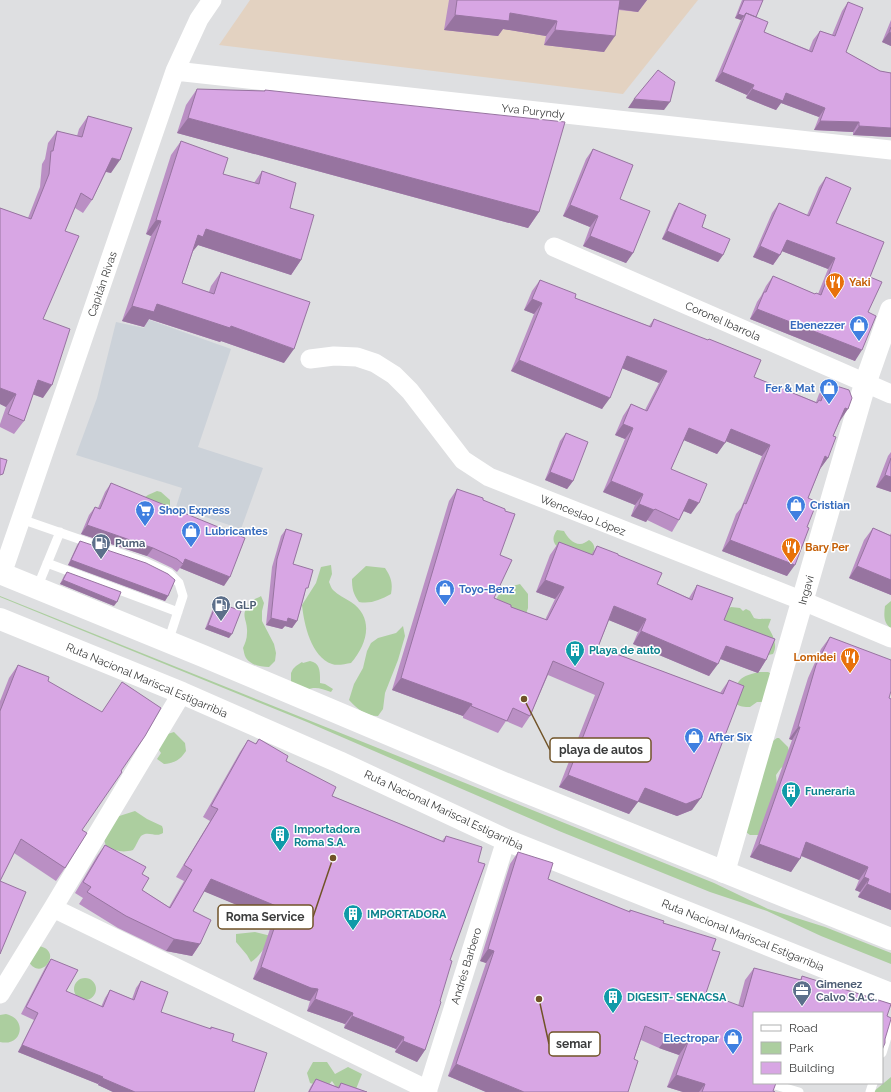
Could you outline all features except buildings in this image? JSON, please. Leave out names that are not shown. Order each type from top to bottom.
[{"type":"main road","name":"Ingavi","points":[[724,872],[865,384],[891,310]]},
{"type":"main road","points":[[1,573],[511,786],[891,939]]},
{"type":"main road","name":"Ruta Nacional Mariscal Estigarribia","points":[[0,619],[182,693],[339,762],[506,840],[891,994]]},
{"type":"street","name":"Capitán Rivas","points":[[1,573],[21,519],[175,71],[200,19],[212,0]]},
{"type":"street","name":"Yva Puryndy","points":[[175,71],[891,150]]},
{"type":"street","name":"Coronel Ibarrola","points":[[554,247],[865,384],[891,394]]},
{"type":"street","name":"Wenceslao López","points":[[310,359],[334,356],[357,357],[376,363],[394,375],[410,391],[463,460],[489,477],[803,601],[891,638]]},
{"type":"street","points":[[0,994],[182,693]]},
{"type":"street","name":"Andrés Barbero","points":[[427,1091],[506,840]]},
{"type":"street","points":[[53,908],[427,1091]]},
{"type":"lane","points":[[21,519],[145,562],[169,572],[178,583],[183,596],[168,642]]},
{"type":"lane","points":[[37,588],[60,532]]},
{"type":"lane","points":[[47,563],[178,612]]},
{"type":"lane","points":[[883,1050],[891,1024]]},
{"type":"lane","points":[[775,1084],[799,1092]]},
{"type":"shaded area","points":[[250,0],[698,0],[623,94],[219,45]]},
{"type":"shaded area","points":[[147,319],[231,349],[198,447],[263,468],[241,529],[176,507],[182,488],[76,455],[97,398],[116,322],[144,328]]},
{"type":"green space","points":[[157,491],[161,492],[170,500],[170,509],[142,499]]},
{"type":"green space","points":[[557,530],[564,531],[570,540],[577,544],[582,544],[589,540],[593,543],[594,547],[592,555],[559,548],[555,544],[554,540],[554,535]]},
{"type":"green space","points":[[331,565],[332,574],[329,582],[333,590],[359,608],[366,624],[364,640],[357,656],[351,663],[341,665],[334,665],[325,660],[314,647],[307,630],[302,605],[316,583],[321,567]]},
{"type":"green space","points":[[366,566],[385,568],[391,580],[391,594],[375,601],[359,602],[353,591],[352,579]]},
{"type":"green space","points":[[520,584],[528,594],[528,608],[525,617],[496,600],[503,589]]},
{"type":"green space","points":[[0,596],[714,883],[768,909],[825,927],[891,953],[891,964],[821,936],[767,911],[710,892],[559,831],[307,722]]},
{"type":"green space","points":[[261,596],[264,603],[262,621],[274,644],[276,653],[275,661],[269,667],[259,666],[250,662],[245,657],[243,648],[247,635],[244,615],[245,611],[251,602]]},
{"type":"green space","points":[[891,601],[891,628],[885,621],[884,615],[885,606]]},
{"type":"green space","points":[[731,607],[740,608],[743,611],[746,609],[750,611],[754,618],[771,619],[768,627],[775,644],[773,654],[768,655],[719,623]]},
{"type":"green space","points":[[403,626],[405,636],[398,660],[385,693],[383,709],[378,716],[374,716],[359,709],[349,700],[354,684],[363,668],[367,651],[371,643],[378,638],[396,633]]},
{"type":"green space","points":[[302,662],[314,662],[318,666],[320,672],[320,683],[333,689],[331,692],[316,688],[307,690],[291,682],[291,673],[293,669]]},
{"type":"green space","points":[[759,672],[768,672],[774,675],[767,702],[757,702],[750,707],[735,703],[737,685],[742,678]]},
{"type":"green space","points":[[174,732],[185,743],[186,751],[182,757],[177,760],[164,764],[157,759],[161,753],[157,747],[161,736]]},
{"type":"green space","points":[[779,738],[788,747],[790,755],[788,763],[781,768],[776,775],[780,819],[758,835],[750,835],[743,830],[763,748]]},
{"type":"green space","points":[[135,811],[162,826],[163,833],[158,835],[144,834],[141,836],[133,850],[129,851],[119,851],[106,846],[103,836],[113,818]]},
{"type":"green space","points":[[255,932],[271,936],[269,942],[251,962],[236,942],[236,934]]},
{"type":"green space","points":[[39,946],[46,949],[50,953],[50,959],[44,967],[39,969],[34,967],[29,962]]},
{"type":"green space","points":[[85,978],[93,981],[96,989],[93,997],[85,1000],[77,997],[74,989],[77,981]]},
{"type":"green space","points":[[6,1014],[13,1017],[17,1021],[20,1026],[20,1032],[13,1040],[0,1042],[0,1015]]},
{"type":"green space","points":[[313,1062],[327,1062],[335,1074],[348,1067],[362,1074],[356,1089],[346,1091],[336,1087],[332,1081],[326,1088],[310,1083],[307,1073]]},
{"type":"green space","points":[[891,1077],[891,1092],[873,1092],[883,1084]]},
{"type":"place","name":"Yaki","points":[[835,299]]},
{"type":"place","name":"Ebenezzer","points":[[859,342]]},
{"type":"place","name":"Fer & Mat","points":[[829,405]]},
{"type":"place","name":"Cristian","points":[[796,522]]},
{"type":"place","name":"Shop Express","points":[[145,527]]},
{"type":"place","name":"Lubricantes","points":[[191,548]]},
{"type":"place","name":"Puma","points":[[101,560]]},
{"type":"place","name":"Bary Per","points":[[791,564]]},
{"type":"place","name":"Toyo-Benz","points":[[445,606]]},
{"type":"place","name":"GLP","points":[[221,622]]},
{"type":"place","name":"Playa de auto","points":[[575,667]]},
{"type":"place","name":"Lomidei","points":[[850,674]]},
{"type":"place","name":"playa de autos","points":[[524,699]]},
{"type":"place","name":"After Six","points":[[694,754]]},
{"type":"place","name":"Funeraria","points":[[791,808]]},
{"type":"place","name":"Importadora Roma S.A.","points":[[280,852]]},
{"type":"place","name":"Roma Service","points":[[333,858]]},
{"type":"place","name":"IMPORTADORA","points":[[353,931]]},
{"type":"place","name":"semar","points":[[539,999]]},
{"type":"place","name":"Gimenez Calvo S.A.C.","points":[[802,1007]]},
{"type":"place","name":"DIGESIT- SENACSA","points":[[613,1014]]},
{"type":"place","name":"Electropar","points":[[733,1055]]}]
